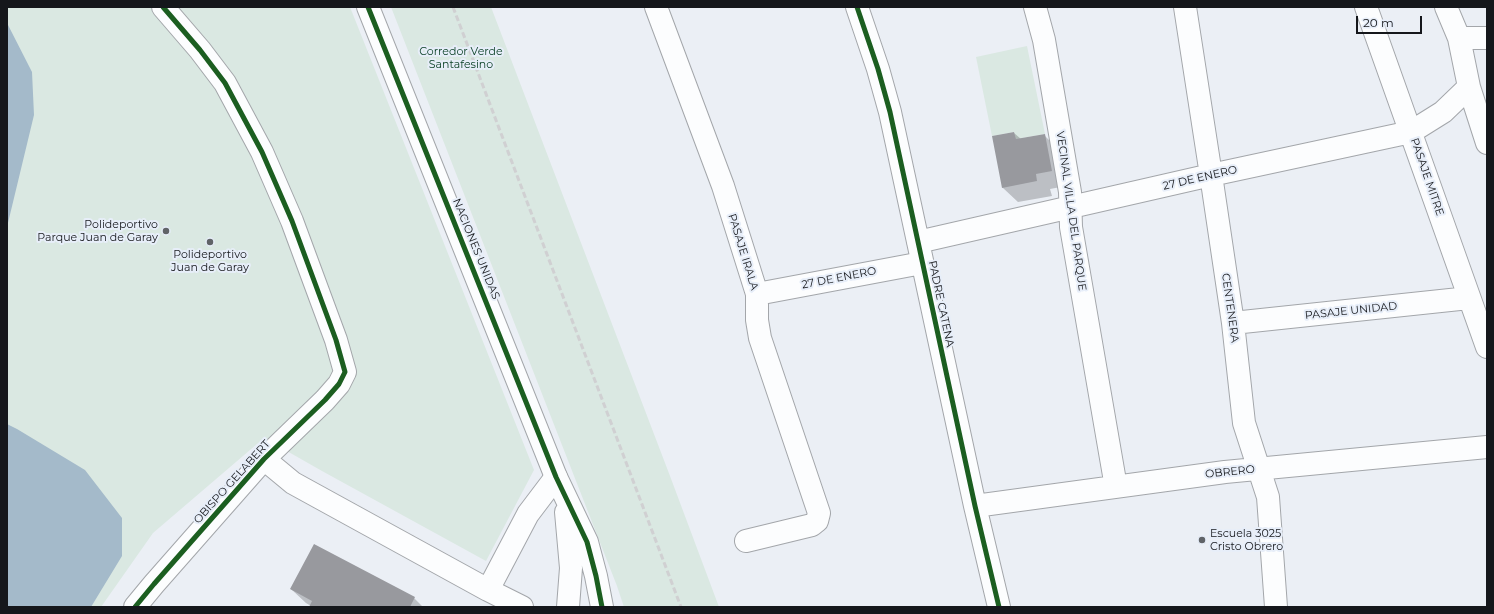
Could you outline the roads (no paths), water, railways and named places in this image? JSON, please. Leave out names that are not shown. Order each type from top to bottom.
[{"type":"street","name":"OBISPO GELABERT","points":[[135,607],[264,459],[325,400],[339,384],[346,372],[336,340],[292,221],[262,152],[225,83],[200,50],[163,7]]},
{"type":"street","name":"NACIONES UNIDAS","points":[[368,7],[565,498]]},
{"type":"street","name":"PASAJE IRALA","points":[[656,7],[723,186],[757,294],[757,320],[760,338],[819,513],[817,521],[812,525],[746,541]]},
{"type":"street","name":"PADRE CATENA","points":[[857,7],[878,69],[890,112],[975,506],[999,607]]},
{"type":"street","name":"VECINAL VILLA DEL PARQUE","points":[[1035,7],[1044,40],[1070,192],[1071,226],[1116,487]]},
{"type":"street","name":"CENTENERA","points":[[1185,7],[1233,323],[1244,423],[1268,497],[1276,607]]},
{"type":"street","name":"PASAJE MITRE","points":[[1366,7],[1487,347]]},
{"type":"street","points":[[1446,7],[1459,38],[1469,87],[1487,143]]},
{"type":"street","points":[[1459,38],[1487,38]]},
{"type":"street","name":"27 DE ENERO","points":[[757,294],[920,252],[1070,208],[1211,175],[1411,132],[1443,112],[1469,87]]},
{"type":"street","name":"PASAJE UNIDAD","points":[[1233,323],[1469,298]]},
{"type":"street","name":"OBRERO","points":[[975,506],[1225,472],[1487,447]]},
{"type":"street","points":[[264,459],[293,483],[488,590],[522,607]]},
{"type":"street","points":[[488,590],[528,514],[556,477]]},
{"type":"street","points":[[565,498],[571,568],[568,607]]},
{"type":"street","points":[[565,498],[587,542],[602,607]]},
{"type":"water","points":[[7,23],[32,72],[34,115],[7,227]]},
{"type":"water","points":[[7,424],[85,470],[122,518],[122,556],[91,607],[7,607]]},
{"type":"railway","points":[[453,7],[681,607]]},
{"type":"place","name":"Polideportivo Parque Juan de Garay","points":[[166,231]]},
{"type":"place","name":"Polideportivo Juan de Garay","points":[[210,242]]},
{"type":"place","name":"Escuela 3025 Cristo Obrero","points":[[1202,540]]},
{"type":"park label","name":"Corredor Verde Santafesino","points":[[461,58]]}]
